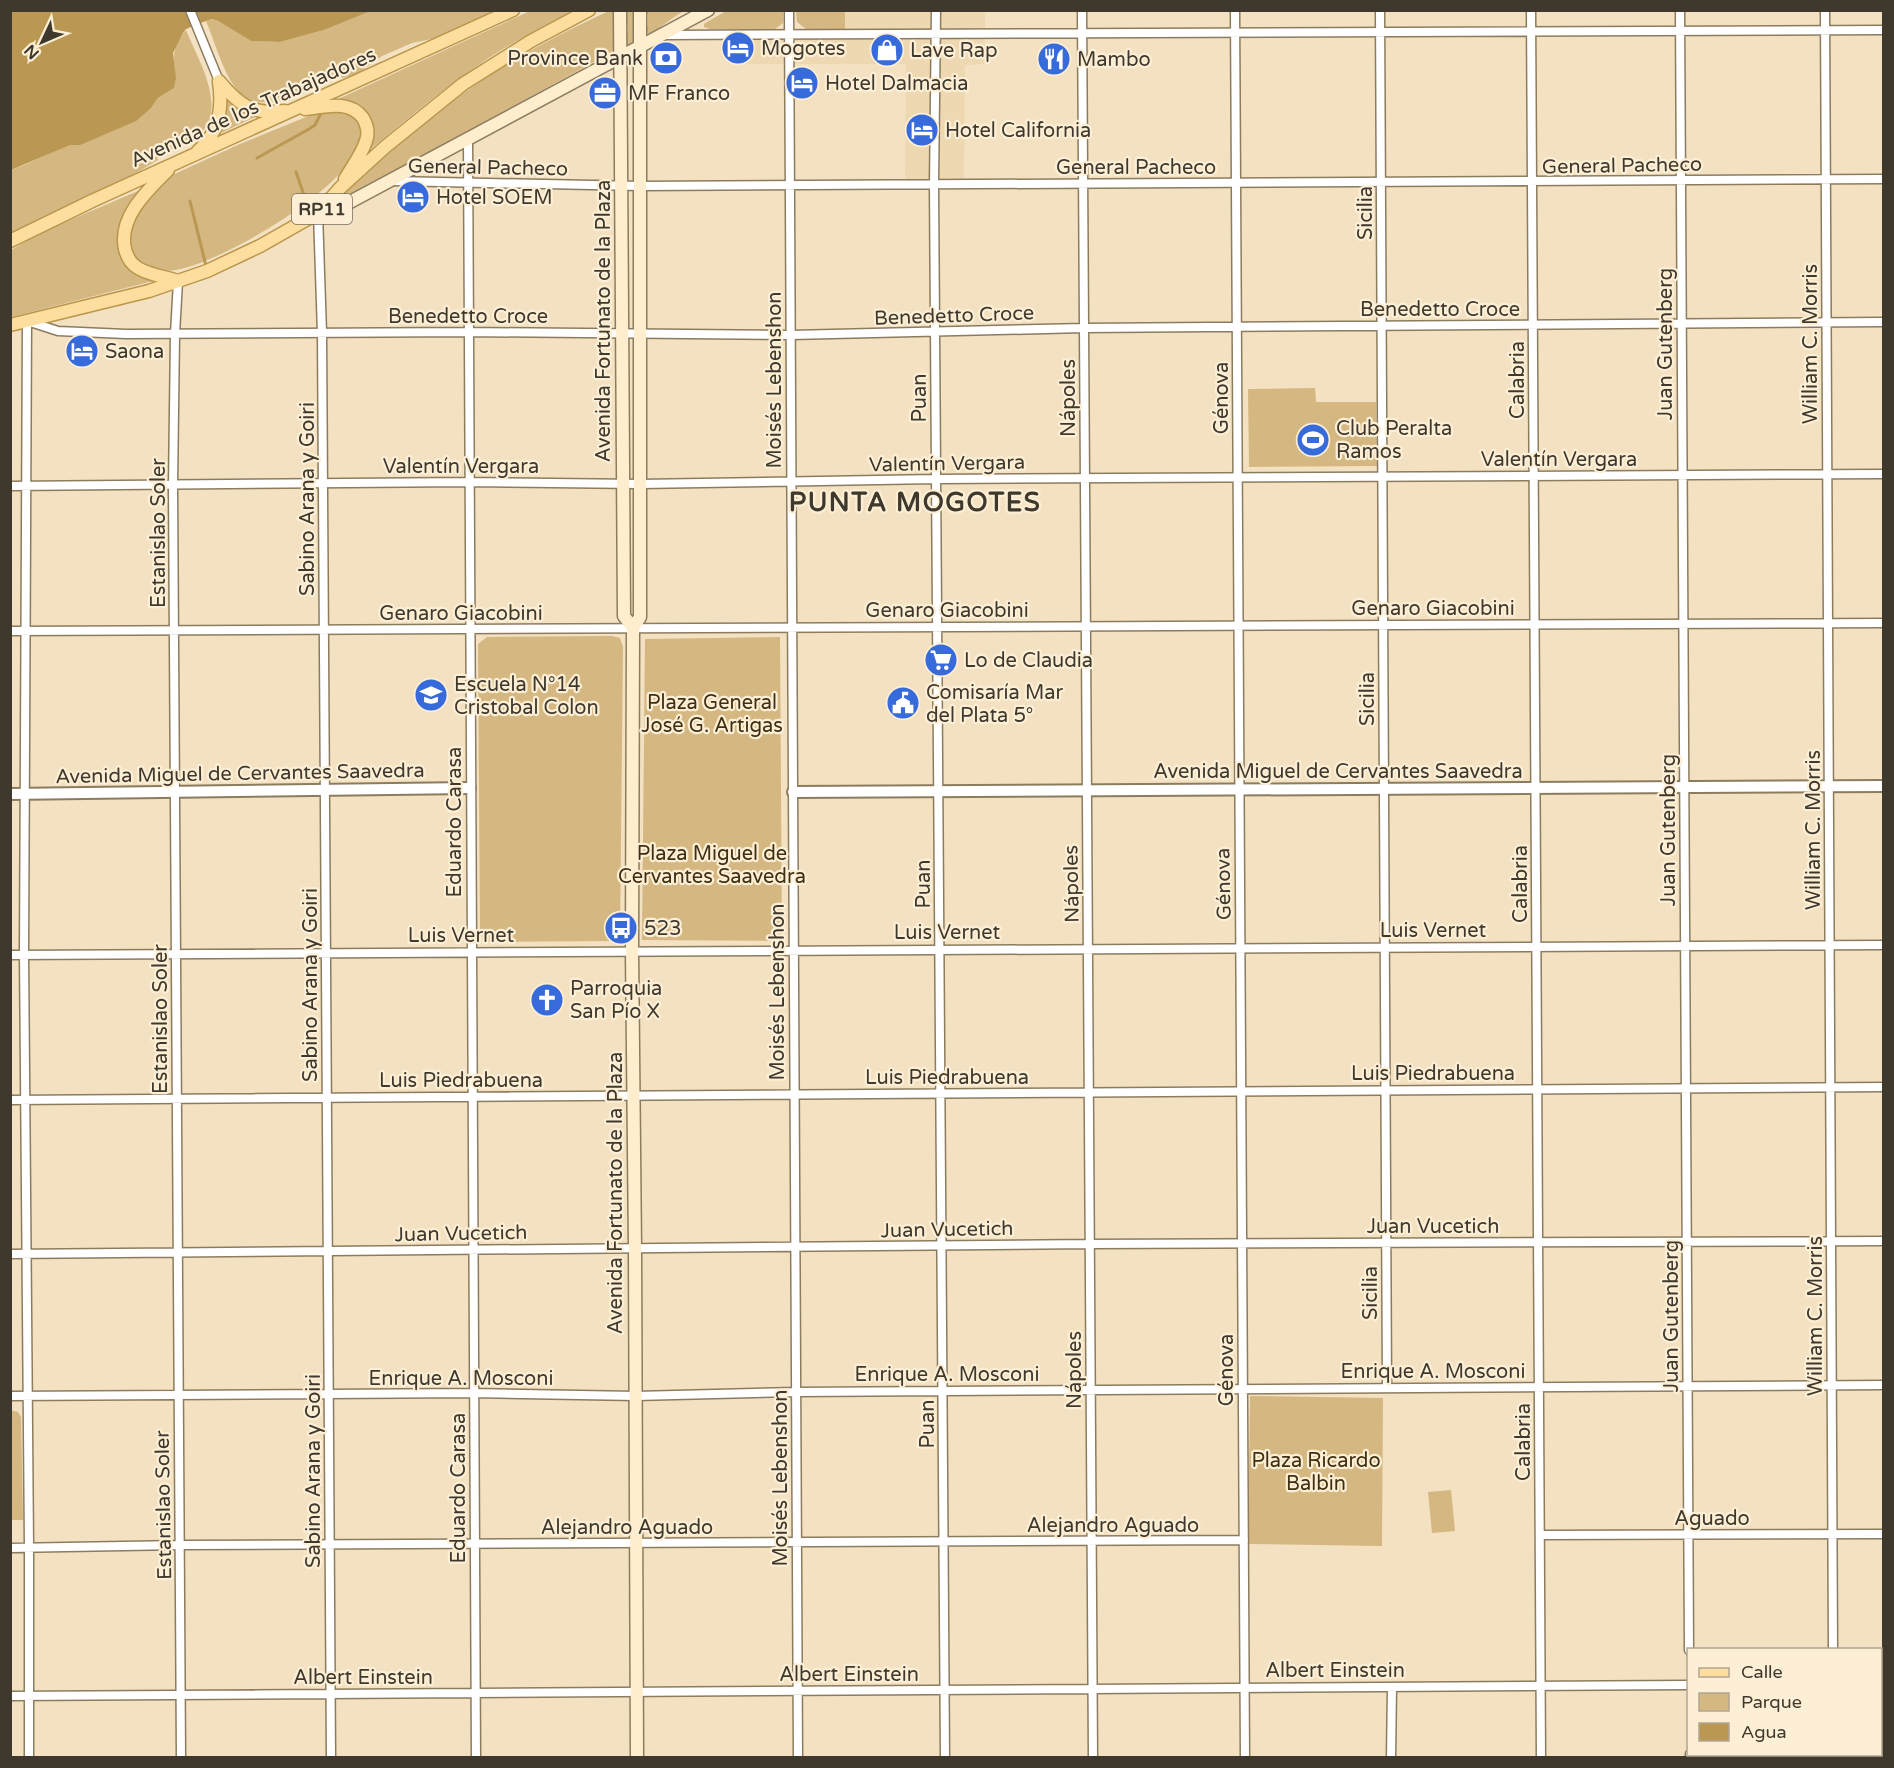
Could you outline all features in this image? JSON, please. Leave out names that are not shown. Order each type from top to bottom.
[{"type":"main road","name":"Avenida de los Trabajadores","points":[[10,241],[92,201],[513,10]]},
{"type":"main road","name":"RP11","points":[[10,325],[148,291],[236,258],[318,213],[340,188],[393,140],[463,84],[509,54],[589,10]]},
{"type":"main road","name":"Avenida Fortunato de la Plaza","points":[[620,10],[624,616],[633,628]]},
{"type":"main road","name":"Avenida Fortunato de la Plaza","points":[[637,1758],[632,951],[633,628],[640,617],[640,10]]},
{"type":"main road","points":[[318,213],[350,202],[708,10]]},
{"type":"main road","points":[[219,81],[235,99],[250,109],[266,112],[348,106],[357,111],[365,122],[368,133],[366,143],[340,188]]},
{"type":"main road","points":[[189,158],[206,143],[215,128],[221,103],[219,81]]},
{"type":"main road","points":[[173,165],[139,202],[129,219],[124,240],[129,259],[137,268],[178,281]]},
{"type":"street","points":[[190,10],[219,81]]},
{"type":"street","name":"Moisés Lebenshon","points":[[789,10],[798,1758]]},
{"type":"street","name":"Puan","points":[[936,10],[934,185],[945,1758]]},
{"type":"street","name":"Nápoles","points":[[1082,10],[1093,1758]]},
{"type":"street","name":"Génova","points":[[1235,10],[1245,1758]]},
{"type":"street","name":"Sicilia","points":[[1380,10],[1387,1388]]},
{"type":"street","name":"Calabria","points":[[1531,10],[1541,1758]]},
{"type":"street","name":"Juan Gutenberg","points":[[1680,10],[1689,1648]]},
{"type":"street","name":"William C. Morris","points":[[1825,10],[1833,1648]]},
{"type":"street","points":[[663,35],[1884,30]]},
{"type":"street","name":"Eduardo Carasa","points":[[468,139],[476,1758]]},
{"type":"street","name":"General Pacheco","points":[[389,181],[640,186],[1884,179]]},
{"type":"street","name":"Sabino Arana y Goiri","points":[[318,213],[322,333],[331,1758]]},
{"type":"street","name":"Estanislao Soler","points":[[178,281],[173,486],[181,1758]]},
{"type":"street","points":[[27,321],[24,631],[24,1100],[29,1758]]},
{"type":"street","name":"Benedetto Croce","points":[[27,321],[58,331],[175,334],[468,332],[791,335],[1084,328],[1884,322]]},
{"type":"street","name":"Valentín Vergara","points":[[10,486],[469,482],[640,484],[936,479],[1884,474]]},
{"type":"street","name":"Genaro Giacobini","points":[[10,631],[1884,623]]},
{"type":"street","name":"Avenida Miguel de Cervantes Saavedra","points":[[793,792],[1884,786]]},
{"type":"street","name":"Avenida Miguel de Cervantes Saavedra","points":[[10,794],[470,788]]},
{"type":"street","name":"Luis Vernet","points":[[10,954],[1884,945]]},
{"type":"street","name":"Luis Piedrabuena","points":[[10,1100],[1884,1087]]},
{"type":"street","name":"Juan Vucetich","points":[[10,1254],[942,1245],[1884,1241]]},
{"type":"street","name":"Enrique A. Mosconi","points":[[10,1396],[474,1393],[636,1396],[796,1392],[1884,1385]]},
{"type":"street","name":"Aguado","points":[[1540,1535],[1884,1534]]},
{"type":"street","name":"Alejandro Aguado","points":[[10,1548],[180,1545],[1244,1540]]},
{"type":"street","name":"Albert Einstein","points":[[10,1696],[1687,1685]]},
{"type":"street","points":[[1391,1758],[1392,1686]]},
{"type":"shaded area","points":[[845,11],[985,11],[985,64],[965,65],[964,185],[905,185],[906,64],[729,64],[728,35],[845,34]]},
{"type":"green space","points":[[728,10],[783,11],[783,23],[775,29],[710,29],[704,27],[704,24]]},
{"type":"green space","points":[[371,11],[496,11],[436,38],[412,43],[382,56],[357,74],[342,78],[340,74],[300,94],[271,102],[258,102],[245,97],[234,86],[222,63],[206,21],[210,19],[218,21],[251,41],[280,42],[324,30]]},
{"type":"green space","points":[[530,11],[573,11],[486,60],[432,99],[366,153],[372,133],[336,100]]},
{"type":"green space","points":[[609,11],[684,11],[649,34],[646,31],[648,14],[633,22],[635,41],[626,46],[628,24],[613,31],[613,46],[616,45],[612,52],[347,197],[332,202],[426,121],[480,81],[565,32]]},
{"type":"green space","points":[[796,11],[845,11],[845,29],[806,29],[797,22]]},
{"type":"green space","points":[[186,30],[203,68],[211,97],[208,124],[199,135],[157,156],[158,160],[131,176],[11,233],[11,170],[151,108],[158,98],[174,88],[174,52]]},
{"type":"green space","points":[[226,99],[255,117],[219,134]]},
{"type":"green space","points":[[348,109],[362,126],[362,140],[352,159],[310,200],[252,238],[197,264],[171,271],[140,266],[128,248],[134,213],[168,177],[316,113]]},
{"type":"green space","points":[[145,188],[120,250],[161,279],[11,317],[11,250],[42,232]]},
{"type":"green space","name":"Club Peralta Ramos","points":[[1315,388],[1316,402],[1376,402],[1377,466],[1249,467],[1248,389]]},
{"type":"green space","points":[[612,636],[620,638],[623,647],[620,936],[613,941],[485,942],[480,934],[478,644],[487,637]]},
{"type":"green space","points":[[780,637],[782,941],[642,940],[645,639]]},
{"type":"green space","name":"Plaza Ricardo Balbin","points":[[1250,1396],[1383,1398],[1382,1546],[1248,1544]]},
{"type":"green space","points":[[10,1410],[18,1412],[21,1417],[23,1520],[11,1520]]},
{"type":"green space","points":[[1451,1490],[1455,1531],[1432,1533],[1428,1492]]},
{"type":"water","points":[[174,10],[178,12],[371,11],[324,30],[280,42],[251,41],[211,19],[186,29],[173,53],[176,78],[174,88],[158,98],[151,108],[136,121],[80,145],[70,145],[11,170],[11,11]]},
{"type":"waterway","points":[[257,158],[315,125],[320,115]]},
{"type":"waterway","points":[[296,172],[305,198]]},
{"type":"waterway","points":[[190,201],[206,266]]},
{"type":"place","name":"Mogotes","points":[[738,48]]},
{"type":"place","name":"Lave Rap","points":[[887,50]]},
{"type":"place","name":"Province Bank","points":[[666,58]]},
{"type":"place","name":"Mambo","points":[[1054,59]]},
{"type":"place","name":"Hotel Dalmacia","points":[[802,83]]},
{"type":"place","name":"MF Franco","points":[[605,93]]},
{"type":"place","name":"Hotel California","points":[[922,130]]},
{"type":"place","name":"Hotel SOEM","points":[[413,197]]},
{"type":"place","name":"Saona","points":[[82,351]]},
{"type":"place","name":"Club Peralta Ramos","points":[[1313,440]]},
{"type":"place","name":"Lo de Claudia","points":[[941,660]]},
{"type":"place","name":"Escuela N°14 Cristobal Colon","points":[[431,695]]},
{"type":"place","name":"Comisaría Mar del Plata 5°","points":[[903,703]]},
{"type":"place","name":"523","points":[[621,928]]},
{"type":"place","name":"Parroquia San Pío X","points":[[547,1000]]},
{"type":"district","name":"PUNTA MOGOTES","points":[[915,502]]},
{"type":"park label","name":"Plaza General José G. Artigas","points":[[712,714]]},
{"type":"park label","name":"Plaza Miguel de Cervantes Saavedra","points":[[712,864]]}]
